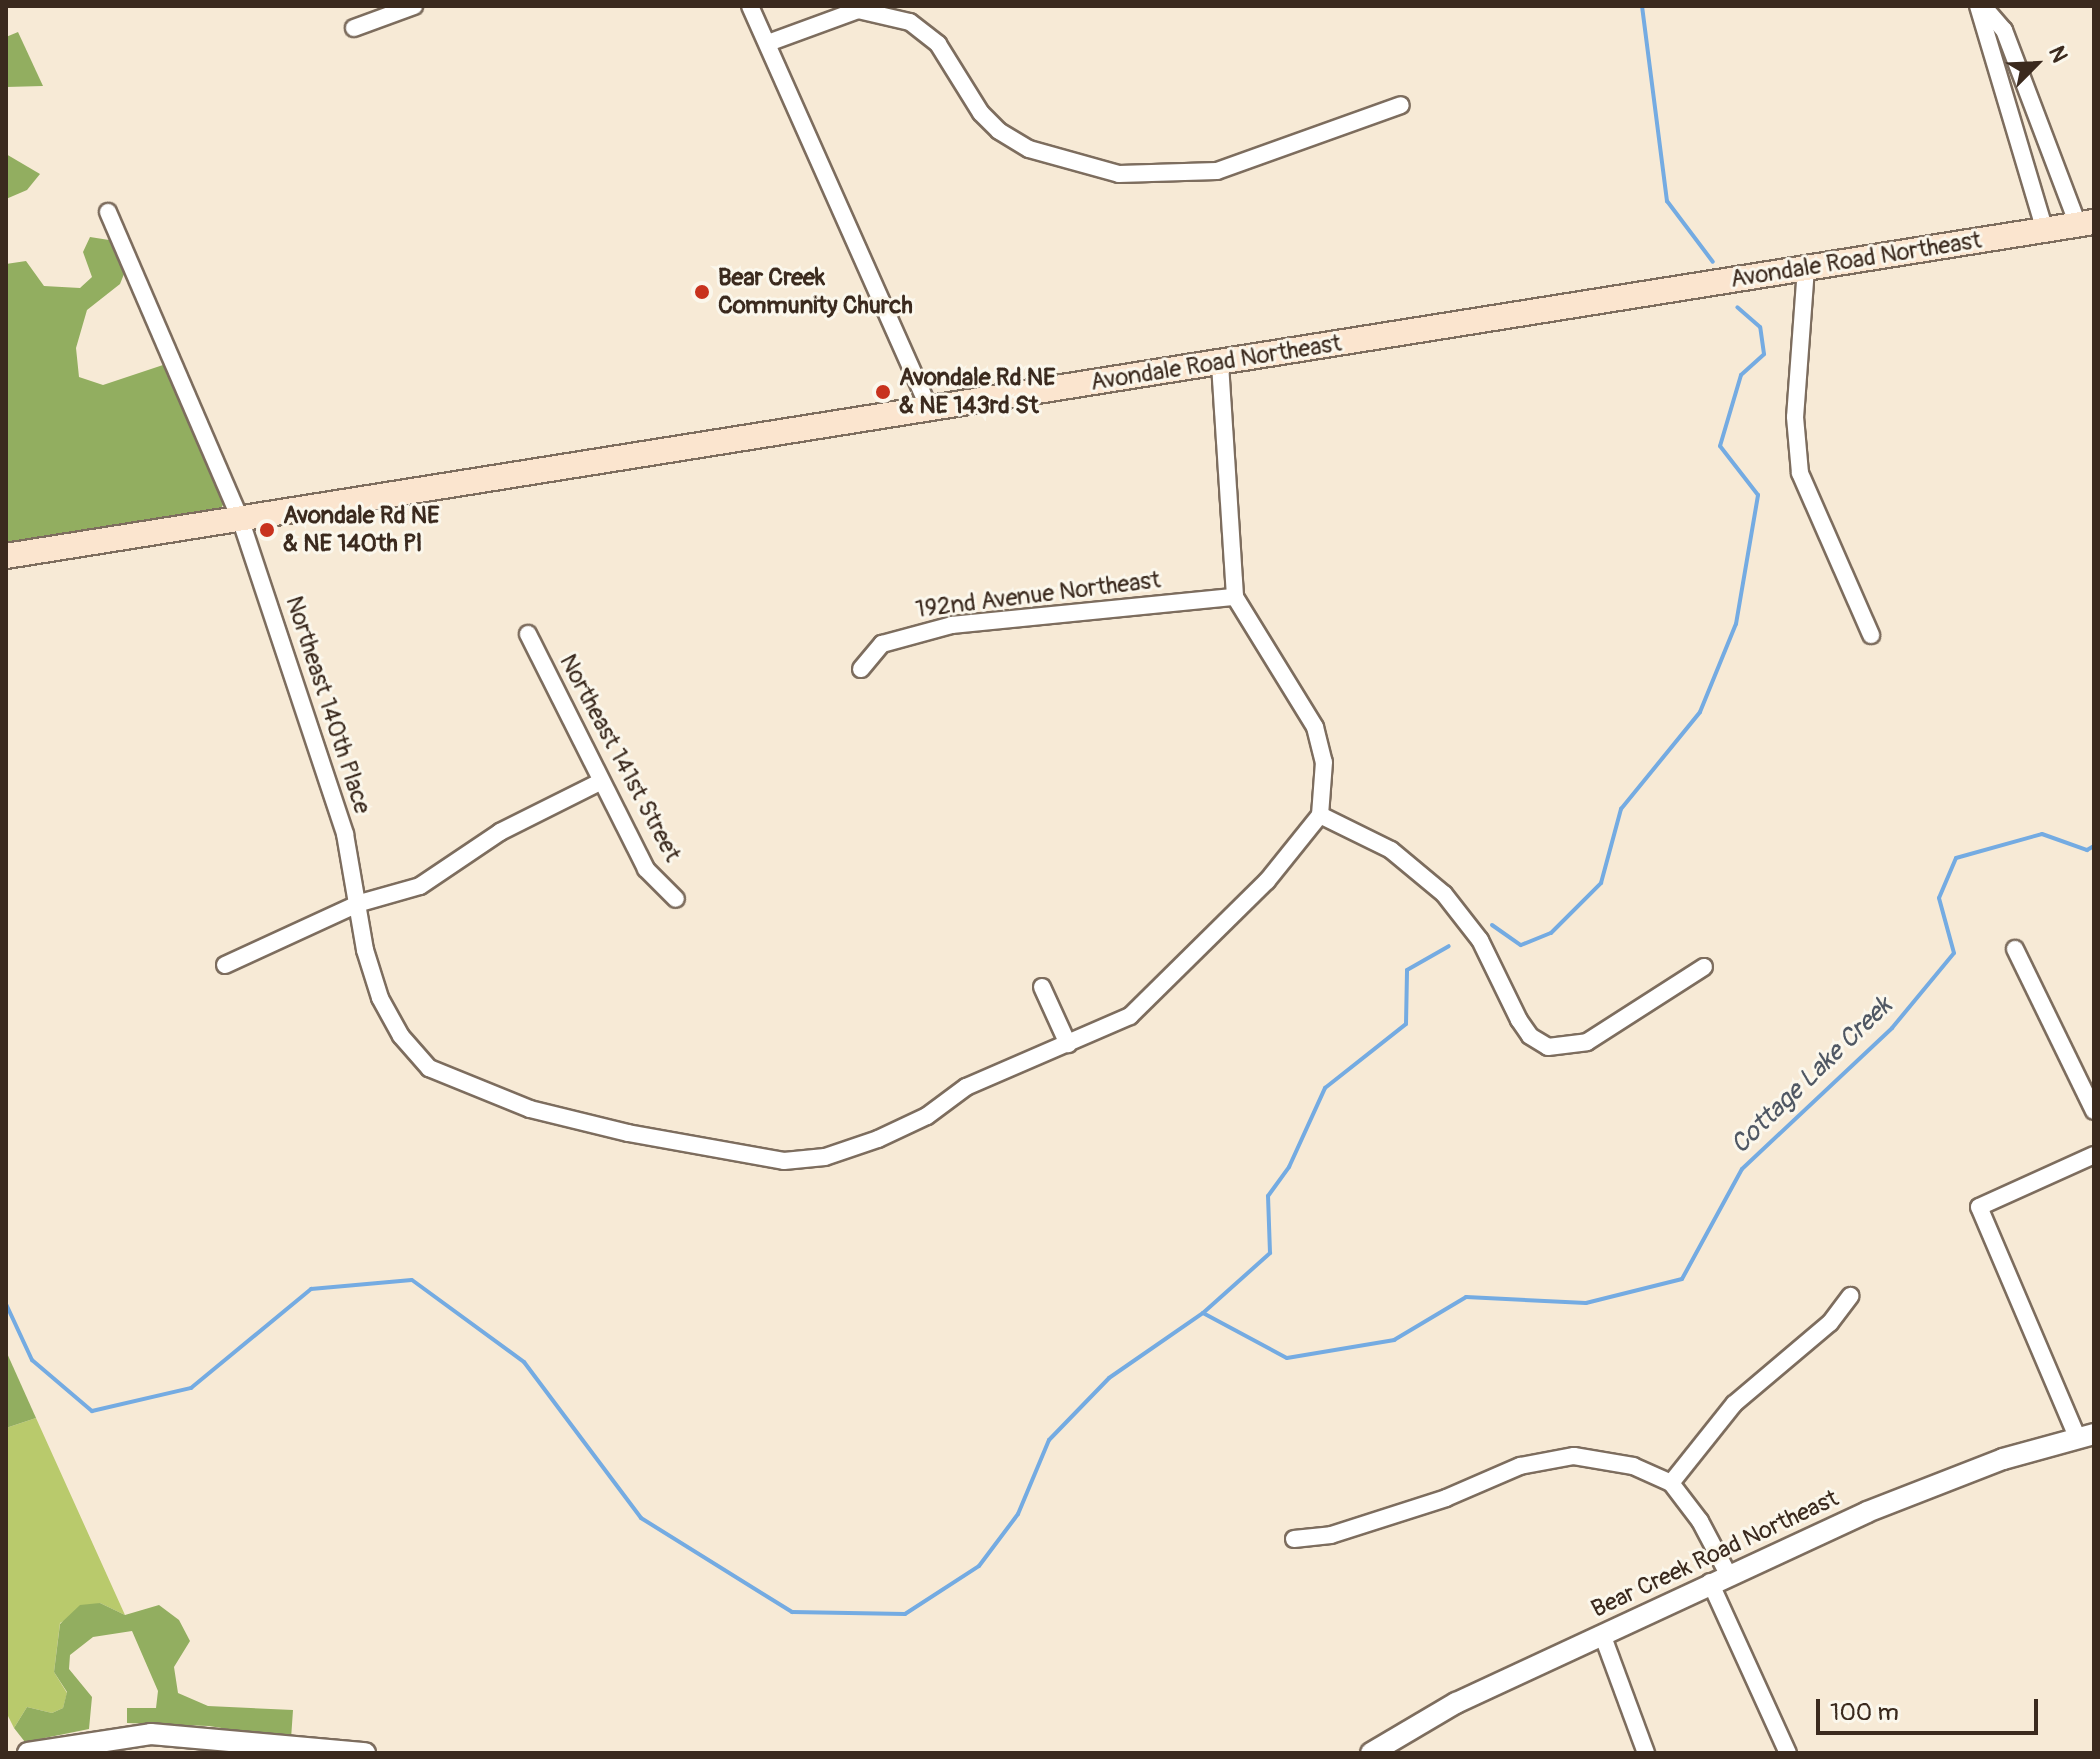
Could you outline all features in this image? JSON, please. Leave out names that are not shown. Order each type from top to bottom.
[{"type":"main road","name":"Avondale Road Northeast","points":[[6,556],[928,406],[1220,364],[2086,224]]},
{"type":"street","points":[[354,28],[414,6]]},
{"type":"street","points":[[750,6],[928,406]]},
{"type":"street","points":[[1980,6],[2004,30],[2086,224]]},
{"type":"street","points":[[1980,6],[2045,231]]},
{"type":"street","points":[[768,43],[858,10],[910,22],[938,44],[981,113],[999,131],[1029,149],[1119,174],[1217,171],[1401,105]]},
{"type":"street","name":"Northeast 140th Place","points":[[108,212],[240,518],[345,834],[360,903],[365,950],[380,998],[401,1036],[429,1068],[530,1109],[726,1152],[784,1161],[825,1157],[878,1139],[927,1116],[966,1087],[1130,1016],[1267,881],[1320,815]]},
{"type":"street","points":[[1806,268],[1795,417],[1800,473],[1871,635]]},
{"type":"street","points":[[1220,364],[1235,597],[1315,727],[1325,774],[1320,815],[1391,850],[1444,894],[1480,940],[1525,1028],[1548,1047],[1587,1042],[1704,967]]},
{"type":"street","name":"192nd Avenue Northeast","points":[[861,669],[882,644],[952,625],[1235,597]]},
{"type":"street","name":"Northeast 141st Street","points":[[528,634],[646,869],[676,899]]},
{"type":"street","points":[[225,965],[360,903],[444,873],[500,832],[600,782]]},
{"type":"street","points":[[2015,949],[2094,1111]]},
{"type":"street","points":[[1042,987],[1068,1044]]},
{"type":"street","points":[[2086,1436],[1979,1207],[2094,1155]]},
{"type":"street","points":[[1671,1483],[1734,1404],[1830,1323],[1850,1296]]},
{"type":"street","name":"Bear Creek Road Northeast","points":[[1371,1753],[1456,1703],[1719,1578],[1918,1491],[2086,1436]]},
{"type":"street","points":[[1294,1539],[1331,1535],[1446,1498],[1520,1466],[1574,1456],[1633,1466],[1671,1483],[1700,1521],[1719,1578],[1788,1753]]},
{"type":"street","points":[[1602,1634],[1646,1753]]},
{"type":"street","points":[[28,1753],[151,1734],[365,1753]]},
{"type":"green space","points":[[18,32],[43,86],[6,87],[6,37]]},
{"type":"green space","points":[[6,154],[40,174],[27,190],[6,199]]},
{"type":"green space","points":[[90,237],[109,240],[124,274],[120,284],[87,310],[76,348],[79,377],[103,385],[163,365],[224,503],[219,512],[6,545],[6,264],[26,261],[44,286],[80,288],[92,277],[83,252]]},
{"type":"green space","points":[[6,1351],[36,1418],[6,1428]]},
{"type":"green space","points":[[36,1418],[125,1615],[100,1603],[60,1623],[54,1672],[67,1693],[63,1708],[52,1713],[27,1707],[14,1728],[6,1712],[6,1428]]},
{"type":"green space","points":[[100,1603],[125,1615],[159,1605],[179,1620],[190,1641],[174,1667],[178,1693],[208,1706],[293,1710],[291,1739],[209,1726],[127,1723],[127,1708],[156,1708],[158,1691],[132,1631],[93,1637],[70,1655],[69,1669],[92,1697],[89,1729],[25,1742],[14,1728],[27,1707],[52,1713],[63,1708],[67,1692],[54,1672],[60,1624],[80,1605]]},
{"type":"waterway","points":[[1642,6],[1667,201],[1713,262]]},
{"type":"waterway","points":[[1492,925],[1521,945],[1551,933],[1601,883],[1621,809],[1700,712],[1736,624],[1758,495],[1720,446],[1741,375],[1764,354],[1760,327],[1737,307]]},
{"type":"waterway","name":"Cottage Lake Creek","points":[[6,1304],[32,1360],[92,1411],[191,1388],[311,1289],[412,1280],[524,1362],[641,1518],[792,1612],[905,1614],[979,1566],[1018,1514],[1049,1440],[1109,1378],[1203,1313],[1287,1358],[1394,1340],[1466,1297],[1586,1303],[1682,1279],[1742,1169],[1892,1028],[1954,953],[1939,898],[1956,858],[2042,834],[2087,850],[2094,846]]},
{"type":"waterway","points":[[1203,1313],[1270,1253],[1268,1196],[1289,1167],[1325,1088],[1406,1024],[1407,970],[1449,946]]},
{"type":"place","name":"Bear Creek Community Church","points":[[702,292]]},
{"type":"place","name":"Avondale Rd NE & NE 143rd St","points":[[883,392]]},
{"type":"place","name":"Avondale Rd NE & NE 140th Pl","points":[[267,530]]}]
